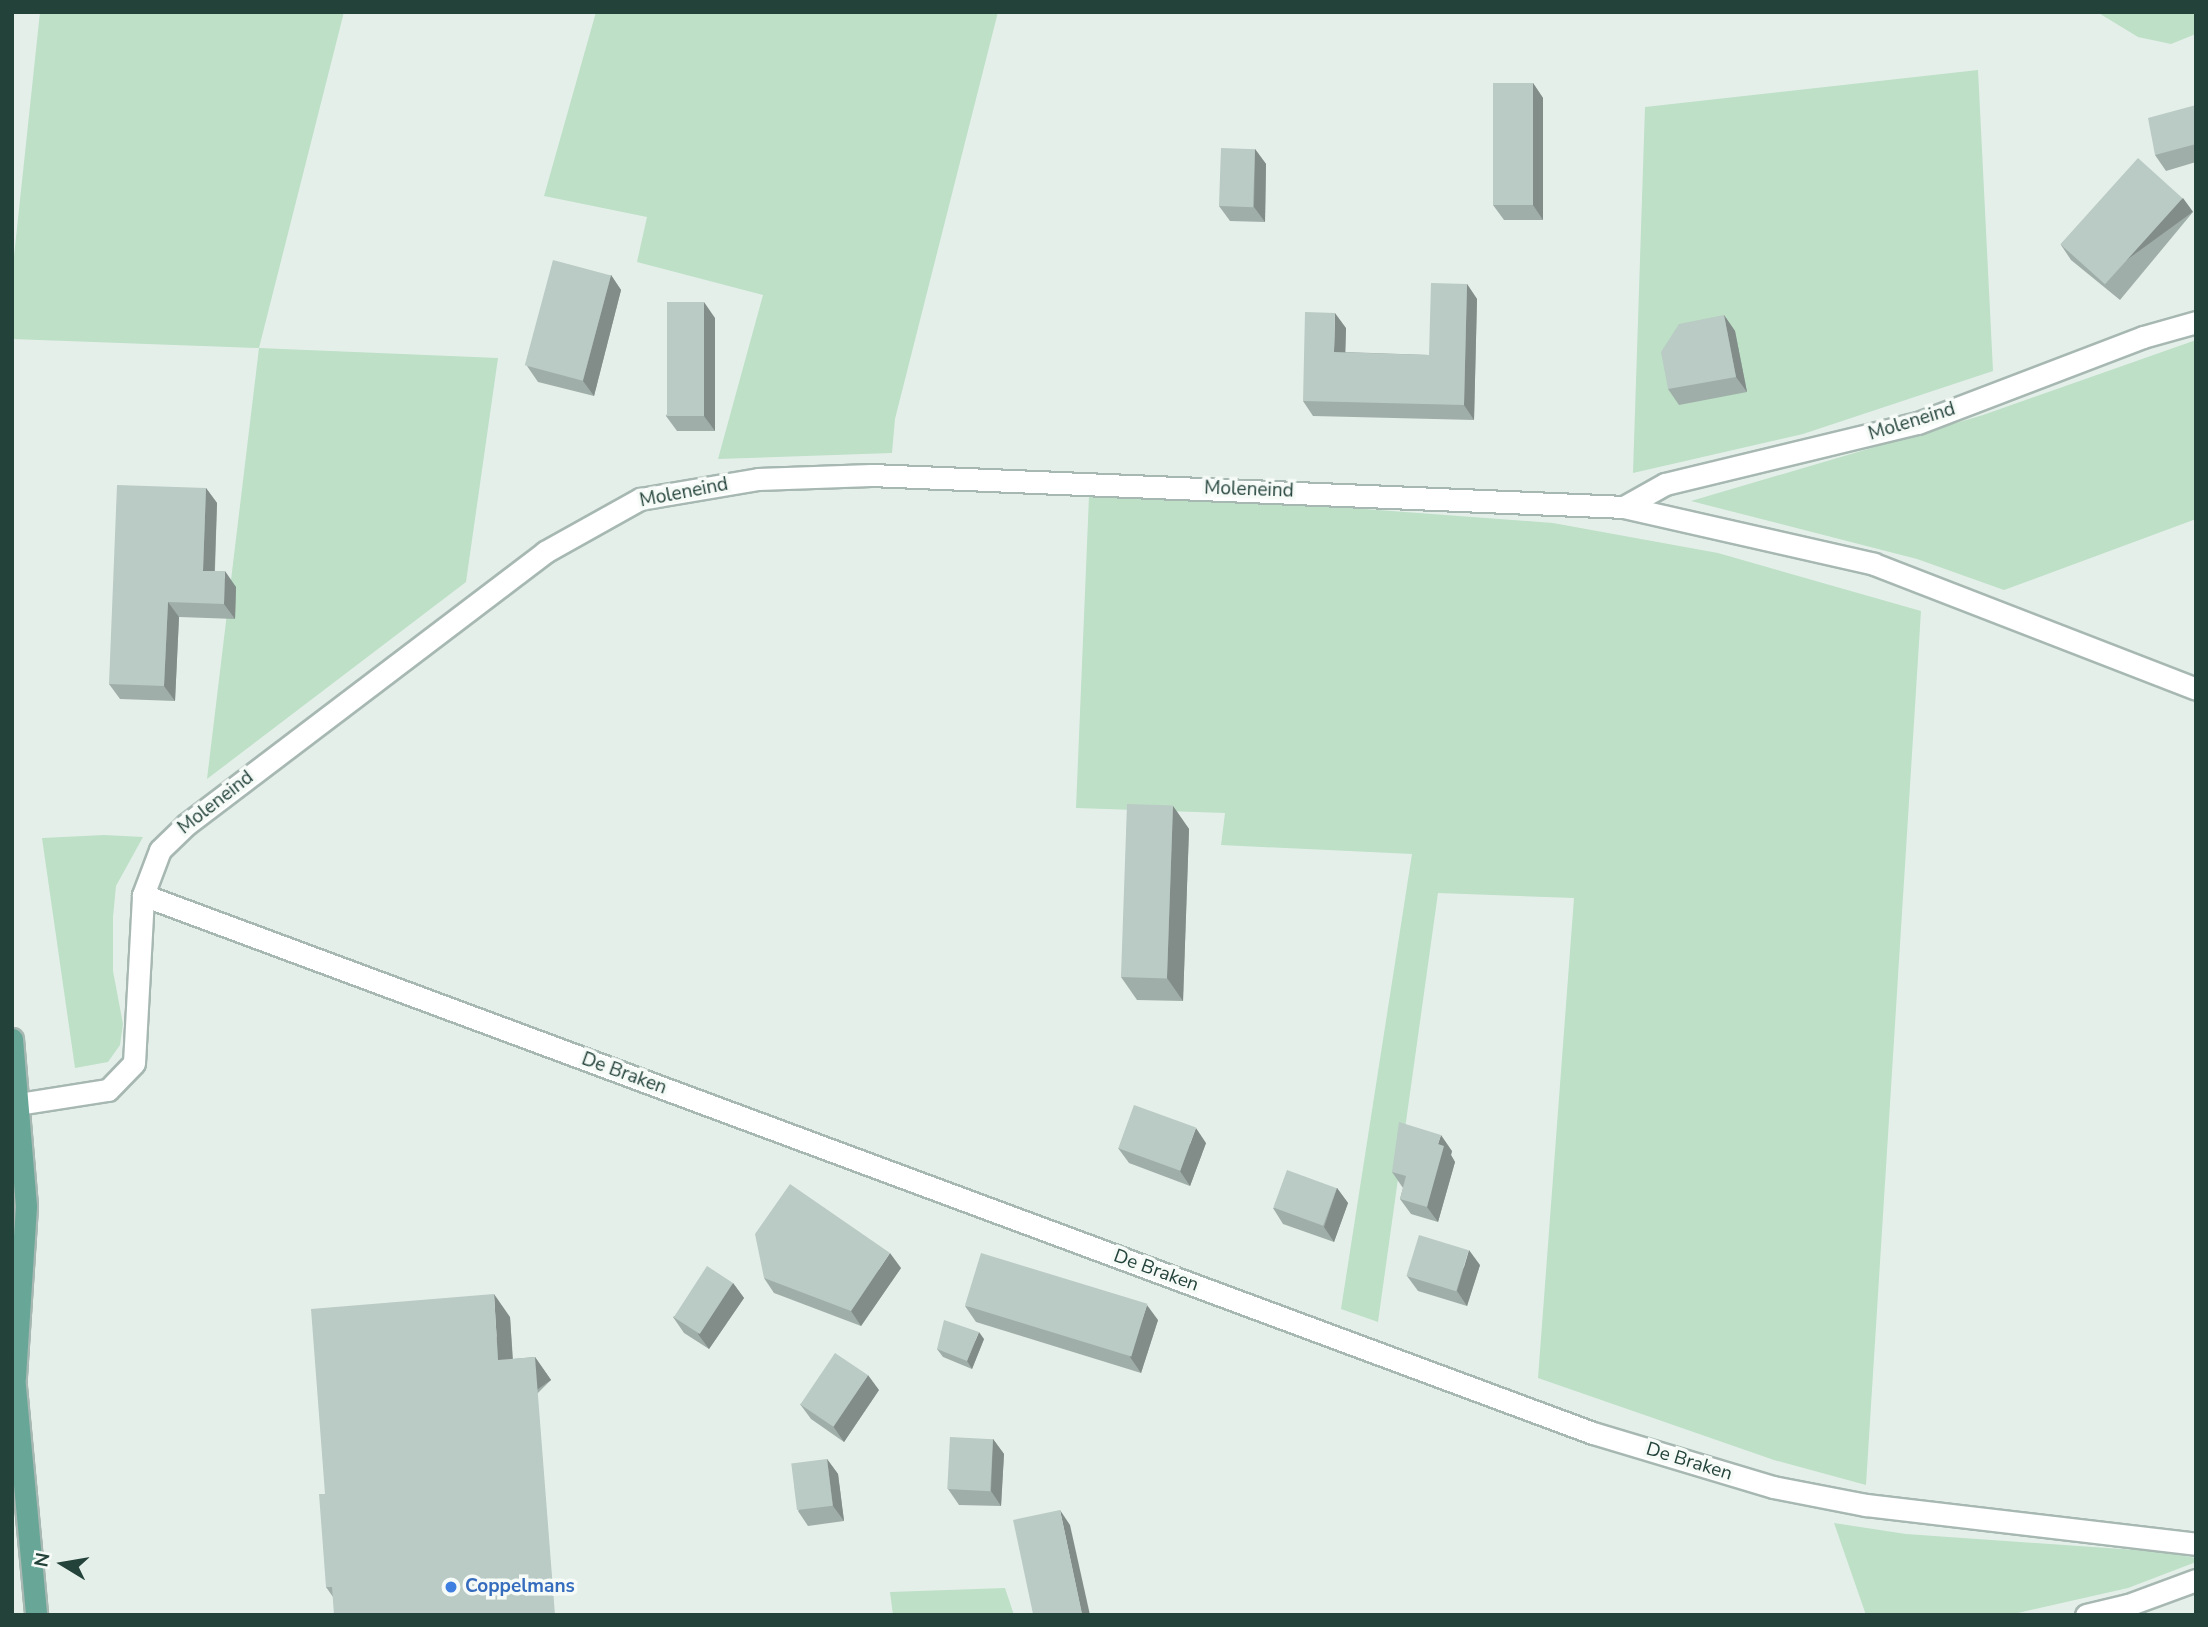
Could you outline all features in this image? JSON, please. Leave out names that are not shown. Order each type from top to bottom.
[{"type":"main road","points":[[12,1040],[26,1206],[14,1370],[36,1615]]},
{"type":"street","name":"Moleneind","points":[[1624,507],[1665,484],[1918,423],[2143,337],[2196,322]]},
{"type":"street","name":"Moleneind","points":[[16,1105],[108,1090],[134,1063],[143,895],[160,850],[187,824],[545,552],[640,499],[758,479],[871,475],[1624,507],[1874,564],[2196,689]]},
{"type":"street","name":"De Braken","points":[[143,895],[1592,1433],[1773,1487],[1866,1505],[2196,1544]]},
{"type":"street","points":[[2086,1615],[2128,1605],[2196,1580]]},
{"type":"green space","points":[[40,12],[344,12],[259,348],[12,339],[12,275]]},
{"type":"green space","points":[[596,12],[998,12],[895,419],[892,453],[718,459],[763,295],[637,262],[647,217],[544,196]]},
{"type":"green space","points":[[2097,12],[2196,12],[2196,34],[2171,44],[2138,37]]},
{"type":"green space","points":[[1978,70],[1993,371],[1803,434],[1633,473],[1645,107]]},
{"type":"green space","points":[[2196,340],[2196,519],[2004,590],[1917,559],[1691,501],[1983,415]]},
{"type":"green space","points":[[259,348],[498,358],[466,582],[207,779]]},
{"type":"green space","points":[[1089,496],[1311,505],[1553,523],[1718,553],[1921,611],[1866,1485],[1774,1460],[1538,1378],[1574,898],[1438,893],[1378,1322],[1341,1309],[1412,854],[1221,845],[1225,813],[1076,808]]},
{"type":"green space","points":[[104,835],[143,837],[116,886],[113,971],[123,1024],[120,1045],[108,1062],[75,1068],[42,838]]},
{"type":"green space","points":[[1834,1523],[1906,1534],[2165,1552],[2196,1558],[2196,1562],[2128,1588],[2009,1615],[1866,1615]]},
{"type":"green space","points":[[1005,1588],[1014,1615],[893,1615],[890,1592]]},
{"type":"building","points":[[1493,83],[1533,83],[1533,205],[1493,205]]},
{"type":"building","points":[[2196,105],[2196,144],[2155,155],[2148,118]]},
{"type":"building","points":[[1221,148],[1255,149],[1253,207],[1219,206]]},
{"type":"building","points":[[2138,158],[2183,198],[2105,284],[2060,244]]},
{"type":"building","points":[[553,260],[611,276],[583,381],[525,365]]},
{"type":"building","points":[[1431,283],[1467,284],[1464,405],[1303,401],[1305,312],[1335,313],[1334,352],[1429,355]]},
{"type":"building","points":[[667,302],[704,302],[704,416],[667,416]]},
{"type":"building","points":[[1724,315],[1736,377],[1668,389],[1661,352],[1679,324]]},
{"type":"building","points":[[117,485],[206,488],[203,571],[225,571],[224,604],[168,602],[164,686],[109,684]]},
{"type":"building","points":[[1127,804],[1173,806],[1167,978],[1121,977]]},
{"type":"building","points":[[1134,1105],[1196,1128],[1180,1171],[1118,1148]]},
{"type":"building","points":[[1399,1122],[1441,1135],[1438,1144],[1444,1146],[1427,1207],[1400,1199],[1406,1176],[1392,1172]]},
{"type":"building","points":[[1287,1170],[1337,1188],[1323,1226],[1273,1208]]},
{"type":"building","points":[[790,1184],[890,1253],[851,1311],[764,1278],[755,1234]]},
{"type":"building","points":[[1419,1235],[1469,1250],[1456,1291],[1406,1276]]},
{"type":"building","points":[[981,1253],[1147,1304],[1131,1356],[965,1306]]},
{"type":"building","points":[[707,1266],[733,1283],[700,1334],[674,1317]]},
{"type":"building","points":[[494,1294],[498,1360],[535,1357],[555,1615],[334,1615],[332,1587],[326,1587],[319,1494],[325,1494],[311,1309]]},
{"type":"building","points":[[944,1320],[979,1332],[967,1361],[937,1349]]},
{"type":"building","points":[[835,1353],[868,1375],[833,1427],[800,1404]]},
{"type":"building","points":[[950,1437],[993,1439],[990,1491],[947,1489]]},
{"type":"building","points":[[827,1459],[833,1506],[797,1510],[791,1463]]},
{"type":"building","points":[[1060,1510],[1082,1615],[1033,1615],[1013,1520]]},
{"type":"place","name":"Coppelmans","points":[[451,1587]]}]
